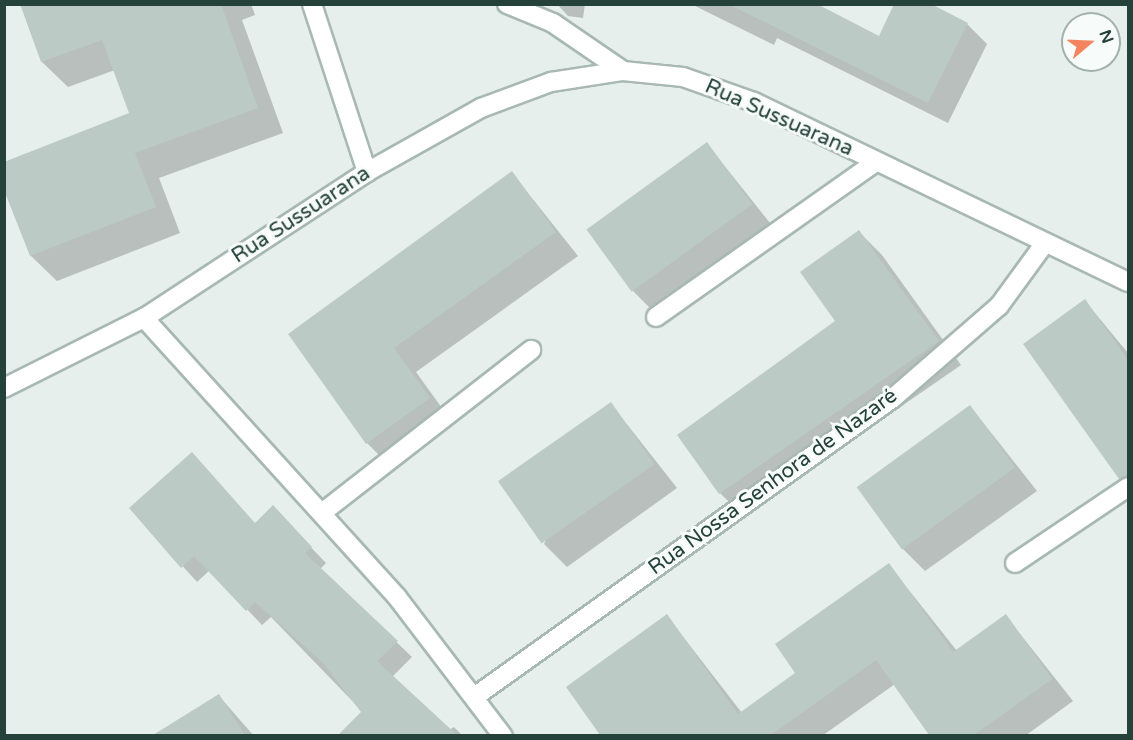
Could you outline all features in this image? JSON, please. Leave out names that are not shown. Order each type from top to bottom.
[{"type":"street","points":[[312,4],[367,172]]},
{"type":"street","points":[[507,4],[553,23],[623,71]]},
{"type":"street","name":"Rua Sussuarana","points":[[4,388],[144,318],[367,172],[481,108],[551,82],[623,71],[683,77],[734,95],[1128,282]]},
{"type":"street","points":[[656,317],[876,162]]},
{"type":"street","name":"Rua Nossa Senhora de Nazaré","points":[[477,695],[893,398],[999,306],[1045,243]]},
{"type":"street","points":[[144,318],[323,512],[477,695],[503,735]]},
{"type":"street","points":[[323,512],[531,350]]},
{"type":"street","points":[[1015,563],[1128,487]]},
{"type":"building","points":[[20,4],[221,4],[258,108],[135,153],[156,207],[30,256],[4,190],[4,162],[129,113],[102,40],[41,62]]},
{"type":"building","points":[[728,4],[817,4],[879,36],[894,4],[931,4],[968,23],[928,103]]},
{"type":"building","points":[[707,142],[752,204],[632,292],[586,230]]},
{"type":"building","points":[[512,171],[556,232],[394,348],[430,398],[366,444],[288,334]]},
{"type":"building","points":[[859,230],[939,341],[719,494],[677,435],[835,321],[800,272]]},
{"type":"building","points":[[1085,299],[1128,360],[1128,476],[1119,479],[1023,344]]},
{"type":"building","points":[[611,402],[655,464],[542,543],[498,481]]},
{"type":"building","points":[[970,405],[1015,467],[902,550],[857,487]]},
{"type":"building","points":[[192,452],[255,523],[273,505],[312,547],[305,553],[398,641],[377,661],[457,735],[338,735],[361,712],[323,663],[255,602],[246,611],[194,556],[181,568],[129,508]]},
{"type":"building","points":[[889,563],[953,652],[1006,614],[1052,679],[974,735],[929,735],[876,660],[771,735],[600,735],[566,687],[667,614],[738,714],[795,673],[775,644]]},
{"type":"building","points":[[219,694],[245,735],[153,735]]}]
